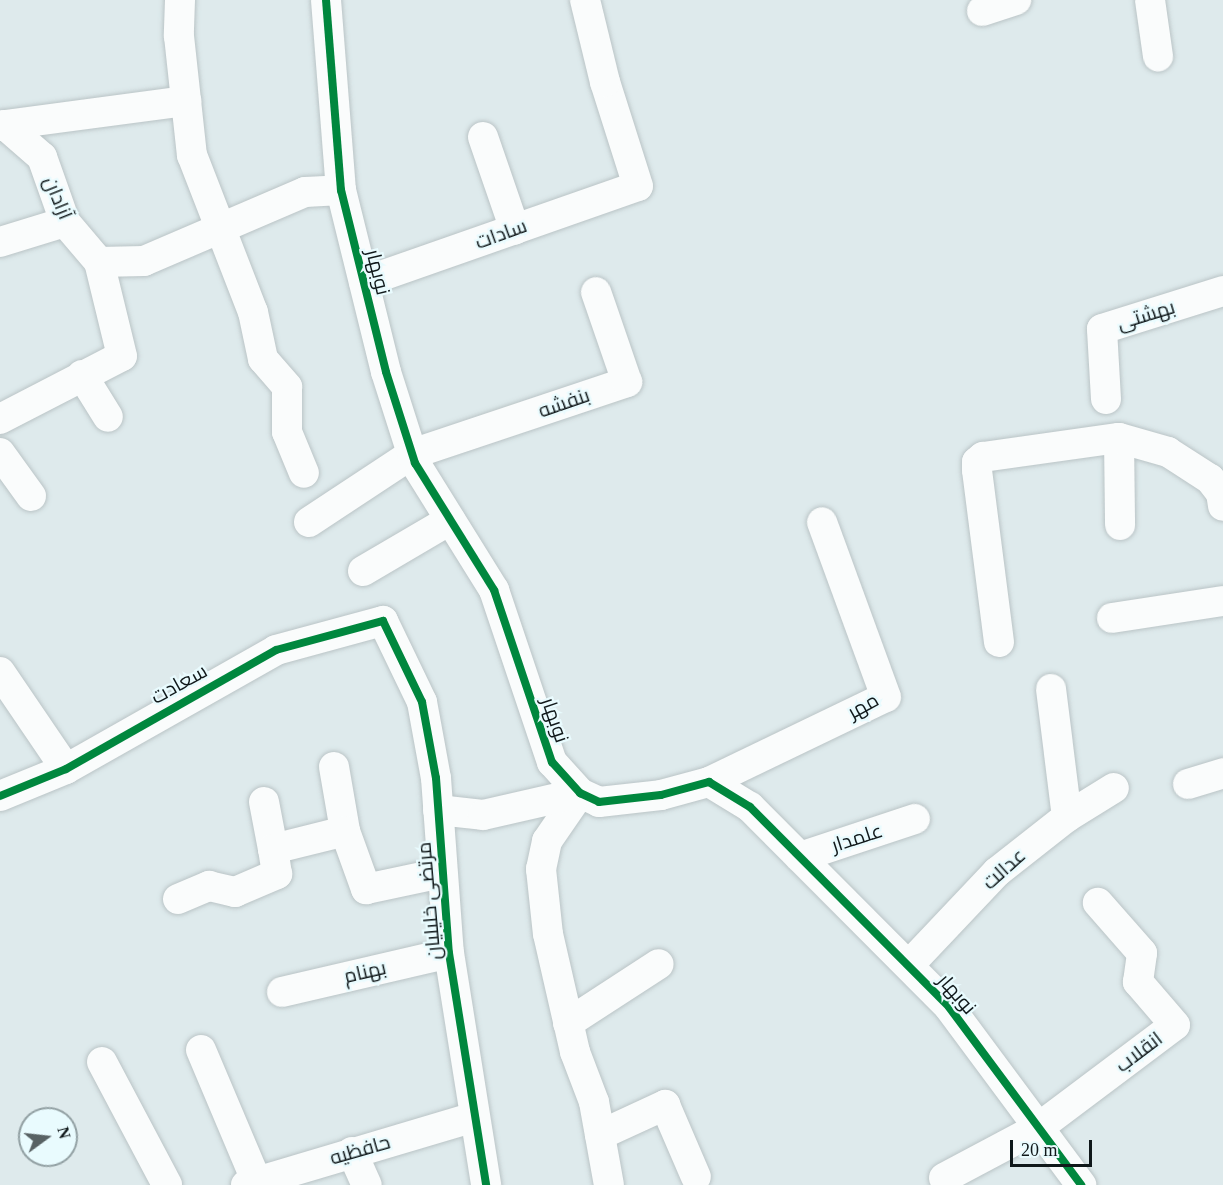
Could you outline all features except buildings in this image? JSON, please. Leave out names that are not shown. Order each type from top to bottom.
[{"type":"street","points":[[180,0],[179,36],[192,155],[253,312],[263,359],[287,387],[287,432],[304,472]]},
{"type":"street","name":"نوبهار","points":[[326,0],[341,190],[412,454],[494,590],[552,762],[580,793]]},
{"type":"street","name":"سادات","points":[[364,282],[638,186],[605,82],[585,0]]},
{"type":"street","points":[[982,11],[1016,0]]},
{"type":"street","points":[[1150,0],[1158,56]]},
{"type":"street","points":[[3,126],[186,101]]},
{"type":"street","name":"آزادان","points":[[3,126],[42,158],[65,222],[99,262]]},
{"type":"street","points":[[483,137],[514,230]]},
{"type":"street","points":[[0,419],[122,356],[99,262],[144,261],[305,192],[341,190]]},
{"type":"street","points":[[0,242],[65,222]]},
{"type":"street","name":"بهشتی","points":[[1106,399],[1102,329],[1223,291]]},
{"type":"street","name":"بنفشه","points":[[412,454],[627,382],[596,292]]},
{"type":"street","points":[[82,375],[108,417]]},
{"type":"street","points":[[1119,438],[1120,525]]},
{"type":"street","points":[[999,642],[976,462],[983,457],[1040,446],[1119,438],[1177,458],[1210,479],[1221,493],[1223,506]]},
{"type":"street","points":[[0,453],[31,496]]},
{"type":"street","points":[[309,522],[412,454]]},
{"type":"street","points":[[363,571],[450,520]]},
{"type":"street","name":"مهر","points":[[709,782],[886,697],[822,522]]},
{"type":"street","points":[[1112,618],[1223,601]]},
{"type":"street","name":"سعادت","points":[[0,796],[66,769],[276,650],[382,621]]},
{"type":"street","name":"مرتضی خلیلیان","points":[[382,621],[422,702],[438,810],[441,873],[449,953],[486,1185]]},
{"type":"street","points":[[0,672],[66,769]]},
{"type":"street","points":[[1051,689],[1067,817]]},
{"type":"street","points":[[334,767],[345,831],[366,889],[441,873]]},
{"type":"street","points":[[1188,784],[1223,772]]},
{"type":"street","points":[[438,810],[483,815],[580,793],[599,802],[661,795],[709,782]]},
{"type":"street","name":"نوبهار","points":[[709,782],[750,807],[949,1007],[1081,1185]]},
{"type":"street","name":"عدالت","points":[[909,965],[997,872],[1067,817],[1114,788]]},
{"type":"street","points":[[580,793],[547,841],[541,869],[548,934],[568,1023],[594,1102],[609,1185]]},
{"type":"street","points":[[178,899],[209,886],[235,892],[277,874],[264,802]]},
{"type":"street","name":"علمدار","points":[[800,857],[915,819]]},
{"type":"street","points":[[273,849],[345,831]]},
{"type":"street","name":"انقلاب","points":[[1038,1128],[1175,1025],[1138,982],[1142,953],[1098,903]]},
{"type":"street","name":"بهنام","points":[[282,992],[449,953]]},
{"type":"street","points":[[568,1023],[659,964]]},
{"type":"street","points":[[201,1050],[251,1183]]},
{"type":"street","points":[[102,1062],[167,1185]]},
{"type":"street","points":[[600,1135],[665,1106],[696,1177]]},
{"type":"street","name":"حافظیه","points":[[251,1183],[474,1117]]},
{"type":"street","points":[[944,1178],[1038,1128]]},
{"type":"street","points":[[352,1152],[367,1185]]},
{"type":"cycle path","points":[[326,0],[341,190],[386,372],[415,463],[494,590],[552,762],[580,793],[599,802],[661,795],[709,782],[750,807],[949,1007],[1081,1185]]},
{"type":"cycle path","points":[[0,796],[66,769],[276,650],[383,621],[422,702],[436,778],[449,953],[486,1185]]}]
